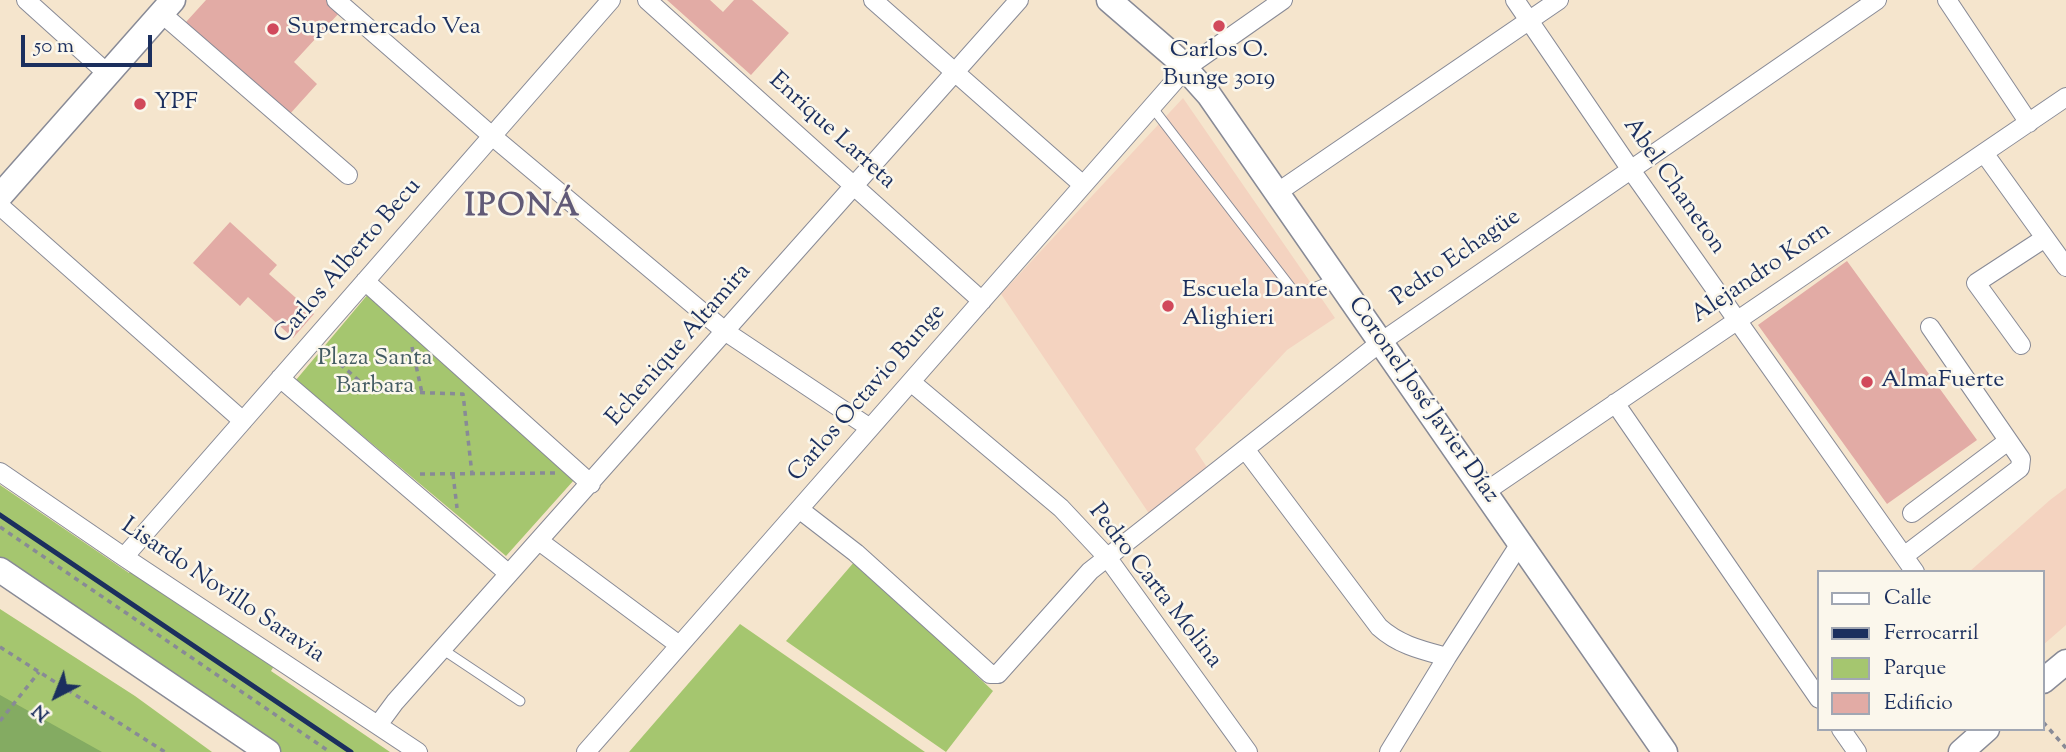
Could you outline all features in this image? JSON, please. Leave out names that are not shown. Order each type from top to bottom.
[{"type":"main road","name":"Coronel José Javier Díaz","points":[[1109,0],[1186,68],[1209,94],[1665,752]]},
{"type":"main road","points":[[0,197],[167,7]]},
{"type":"main road","points":[[4,574],[268,752]]},
{"type":"main road","points":[[2045,679],[2066,662]]},
{"type":"main road","points":[[1961,752],[1985,731]]},
{"type":"street","points":[[26,0],[107,74]]},
{"type":"street","points":[[337,0],[492,136],[726,331],[870,428]]},
{"type":"street","name":"Carlos Alberto Becu","points":[[124,557],[611,0]]},
{"type":"street","name":"Enrique Larreta","points":[[647,0],[982,301]]},
{"type":"street","points":[[873,0],[1083,185]]},
{"type":"street","name":"Echenique Altamira","points":[[378,725],[395,702],[539,541],[584,479],[726,331],[1019,0]]},
{"type":"street","name":"Carlos Octavio Bunge","points":[[586,752],[1186,68],[1283,0]]},
{"type":"street","name":"Abel Chaneton","points":[[1515,0],[1631,170],[1914,570]]},
{"type":"street","points":[[1278,192],[1559,0]]},
{"type":"street","name":"Pedro Echagüe","points":[[799,509],[856,553],[990,674],[998,674],[1090,571],[1381,342],[1877,0]]},
{"type":"street","points":[[1947,0],[2029,122]]},
{"type":"street","points":[[167,7],[348,175]]},
{"type":"street","name":"Alejandro Korn","points":[[1485,492],[2066,97]]},
{"type":"street","points":[[1984,153],[2066,267]]},
{"type":"street","points":[[0,206],[243,421]]},
{"type":"street","points":[[2021,345],[1976,283],[2045,238]]},
{"type":"street","points":[[365,281],[584,479]]},
{"type":"street","points":[[1903,556],[2021,468],[2021,459],[1930,327]]},
{"type":"street","points":[[280,378],[509,574]]},
{"type":"street","name":"Pedro Carta Molina","points":[[911,382],[1061,508],[1107,557],[1248,752]]},
{"type":"street","points":[[1615,403],[1818,698]]},
{"type":"street","points":[[1912,513],[2008,441]]},
{"type":"street","points":[[1245,449],[1378,627],[1406,646],[1447,657]]},
{"type":"street","name":"Lisardo Novillo Saravia","points":[[0,472],[418,752]]},
{"type":"street","points":[[539,541],[679,645]]},
{"type":"street","points":[[1389,752],[1521,542]]},
{"type":"street","points":[[1842,731],[1857,752]]},
{"type":"lane","points":[[1152,107],[1292,289],[1301,293],[1337,279]]},
{"type":"lane","points":[[442,649],[520,701]]},
{"type":"path","points":[[406,319],[422,393]]},
{"type":"path","points":[[313,341],[371,391],[463,394],[472,474]]},
{"type":"path","points":[[392,474],[584,479]]},
{"type":"path","points":[[453,474],[460,531]]},
{"type":"path","points":[[0,527],[330,752]]},
{"type":"path","points":[[0,647],[165,752]]},
{"type":"path","points":[[0,721],[39,671]]},
{"type":"path","points":[[2045,724],[2066,748]]},
{"type":"shaded area","name":"Escuela Dante Alighieri","points":[[1183,98],[1335,318],[1287,350],[1195,449],[1208,469],[1150,515],[1001,294]]},
{"type":"shaded area","points":[[2066,488],[2066,625],[2045,643],[2045,570],[1971,570]]},
{"type":"green space","name":"Plaza Santa Barbara","points":[[369,293],[574,480],[506,556],[296,380]]},
{"type":"green space","points":[[0,485],[129,573],[133,568],[274,666],[271,671],[390,752],[280,752],[0,567]]},
{"type":"green space","points":[[855,561],[993,691],[946,752],[786,641]]},
{"type":"green space","points":[[0,609],[135,696],[212,752],[0,752]]},
{"type":"green space","points":[[740,624],[925,752],[629,752]]},
{"type":"green space","points":[[0,695],[102,752],[0,752]]},
{"type":"building","points":[[206,0],[327,0],[340,12],[294,62],[317,84],[289,115],[186,22]]},
{"type":"building","points":[[667,0],[710,0],[723,12],[734,0],[752,0],[789,33],[751,75]]},
{"type":"building","points":[[230,222],[277,265],[269,274],[314,314],[293,338],[248,297],[240,306],[193,263]]},
{"type":"building","name":"AlmaFuerte","points":[[1847,261],[1977,440],[1887,504],[1758,325]]},
{"type":"railway","points":[[0,515],[351,752]]},
{"type":"place","name":"Carlos O. Bunge 3019","points":[[1219,26]]},
{"type":"place","name":"Supermercado Vea","points":[[273,29]]},
{"type":"place","name":"YPF","points":[[140,104]]},
{"type":"place","name":"Escuela Dante Alighieri","points":[[1168,306]]},
{"type":"place","name":"AlmaFuerte","points":[[1867,382]]},
{"type":"district","name":"IPONÁ","points":[[523,210]]}]
